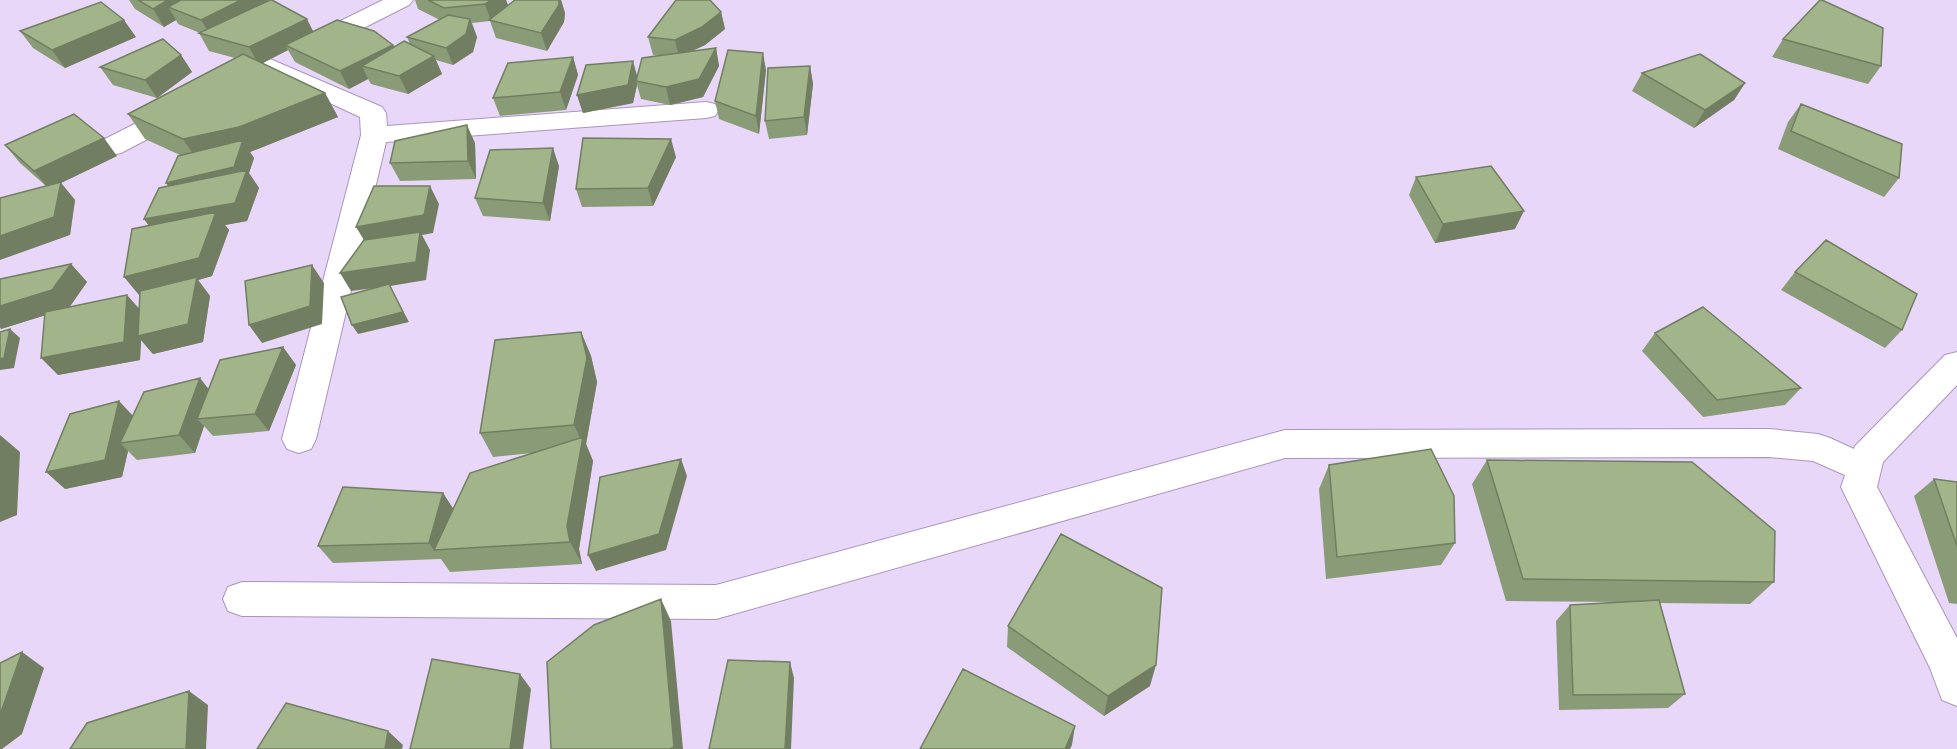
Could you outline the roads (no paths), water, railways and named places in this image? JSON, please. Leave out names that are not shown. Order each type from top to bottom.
[{"type":"street","points":[[299,439],[374,135],[373,113],[260,71],[401,0]]},
{"type":"street","points":[[111,147],[196,104]]},
{"type":"street","points":[[374,135],[706,110]]},
{"type":"street","points":[[1954,672],[1859,487],[1867,456],[1957,364]]},
{"type":"street","points":[[242,599],[716,602],[1286,444],[1769,443],[1818,448],[1863,468]]}]
